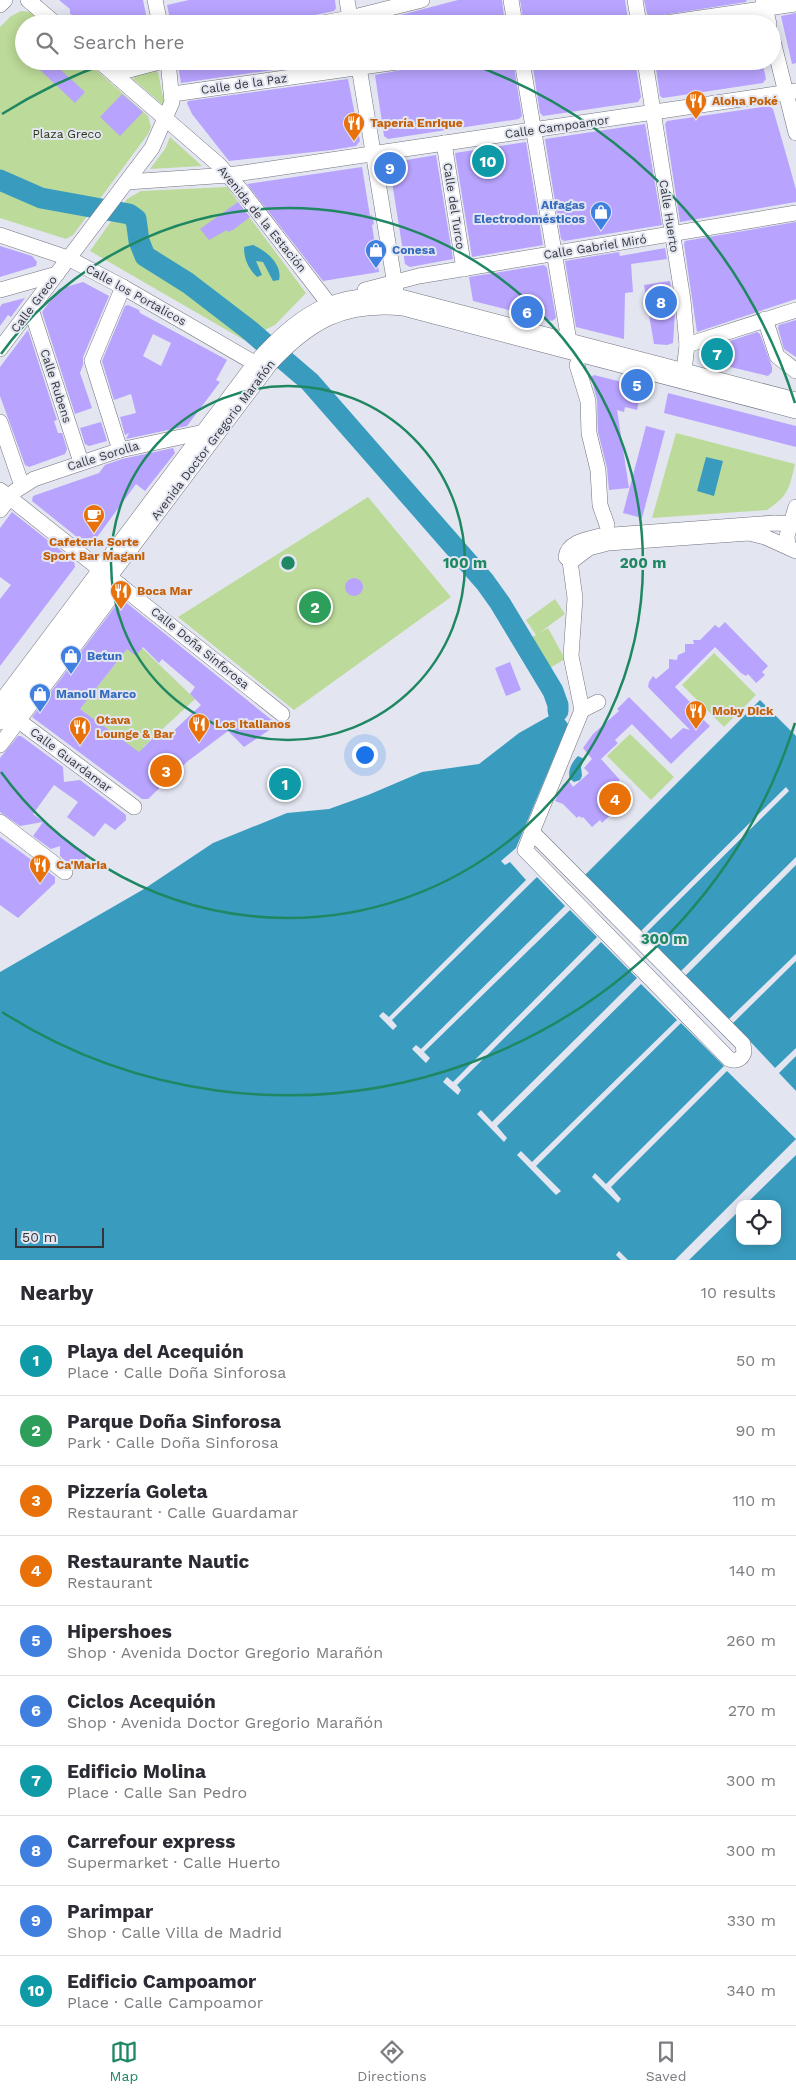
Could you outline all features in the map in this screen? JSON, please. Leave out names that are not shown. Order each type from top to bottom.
[{"type":"street","points":[[0,5],[5,0]]},
{"type":"street","points":[[28,0],[46,15]]},
{"type":"street","points":[[155,0],[158,15]]},
{"type":"street","points":[[348,0],[350,15]]},
{"type":"street","points":[[371,15],[422,0]]},
{"type":"street","points":[[511,0],[514,15]]},
{"type":"street","points":[[635,0],[638,15]]},
{"type":"street","points":[[706,15],[764,4],[796,4]]},
{"type":"street","points":[[781,63],[791,92],[796,133]]},
{"type":"street","name":"Avenida de la Estación","points":[[109,70],[210,156],[228,175],[327,302]]},
{"type":"street","points":[[114,74],[129,70]]},
{"type":"street","points":[[68,258],[155,144],[164,118],[171,107],[173,94],[169,70]]},
{"type":"street","name":"Calle de la Paz","points":[[173,94],[326,70]]},
{"type":"street","points":[[359,70],[398,296]]},
{"type":"street","points":[[524,70],[569,341]]},
{"type":"street","name":"Calle Huerto","points":[[646,70],[683,300],[687,344],[684,371]]},
{"type":"street","name":"Calle Campoamor","points":[[228,175],[791,92]]},
{"type":"street","name":"Calle del Turco","points":[[444,143],[464,268]]},
{"type":"street","points":[[126,184],[228,175]]},
{"type":"street","name":"Calle Gabriel Miró","points":[[327,302],[398,296],[419,276],[796,213]]},
{"type":"street","name":"Calle los Portalicos","points":[[0,235],[68,258],[264,365]]},
{"type":"street","name":"Calle Greco","points":[[0,349],[68,258]]},
{"type":"street","points":[[0,290],[57,274]]},
{"type":"street","points":[[120,450],[92,361],[123,287]]},
{"type":"street","name":"Avenida Doctor Gregorio Marañón","points":[[297,330],[353,309],[385,306],[398,296]]},
{"type":"street","name":"Avenida Doctor Gregorio Marañón","points":[[398,296],[796,400]]},
{"type":"street","name":"Avenida Doctor Gregorio Marañón","points":[[398,296],[796,411]]},
{"type":"street","name":"Avenida Doctor Gregorio Marañón","points":[[110,577],[204,432],[297,330],[307,315],[327,302]]},
{"type":"street","name":"Calle Rubens","points":[[31,309],[81,462]]},
{"type":"street","points":[[687,344],[796,310]]},
{"type":"street","points":[[765,319],[777,356],[796,371]]},
{"type":"street","name":"Avenida Doctor Gregorio Marañón","points":[[6,714],[110,577],[264,365]]},
{"type":"street","points":[[577,365],[588,401],[589,433],[598,470],[600,505],[607,526]]},
{"type":"street","points":[[0,422],[22,486]]},
{"type":"street","name":"Calle Sorolla","points":[[0,510],[5,494],[34,479],[120,450],[204,432]]},
{"type":"street","name":"Calle Doña Sinforosa","points":[[5,494],[282,714]]},
{"type":"street","points":[[792,549],[787,536],[794,524],[796,506]]},
{"type":"street","points":[[532,832],[743,1044],[744,1052],[740,1058],[729,1059],[525,850],[532,832],[588,702],[571,656],[575,598],[570,561],[566,555],[571,548],[588,539],[600,536],[774,523],[794,524]]},
{"type":"street","points":[[570,561],[589,548],[608,543],[740,533],[756,534],[792,549]]},
{"type":"street","points":[[0,745],[6,714],[110,577]]},
{"type":"street","name":"Calle Guardamar","points":[[6,714],[134,807]]},
{"type":"street","points":[[0,822],[65,872]]},
{"type":"green space","name":"Plaza Greco","points":[[21,11],[31,12],[34,15],[15,15],[15,70],[96,70],[148,116],[151,127],[148,134],[73,235],[66,239],[0,218],[0,27],[11,16]]},
{"type":"green space","points":[[155,70],[158,72],[163,105],[133,79],[134,76]]},
{"type":"green space","points":[[170,137],[202,166],[150,169],[165,149]]},
{"type":"green space","points":[[227,187],[306,293],[275,325],[244,340],[90,251],[127,199],[141,191]]},
{"type":"green space","points":[[676,433],[795,464],[787,491],[780,500],[767,510],[652,518]]},
{"type":"green space","points":[[368,497],[451,597],[294,710],[178,617]]},
{"type":"green space","points":[[555,599],[565,614],[539,633],[548,628],[565,659],[550,668],[532,637],[536,635],[526,620]]},
{"type":"green space","points":[[142,648],[195,699],[143,747],[145,750],[140,754],[80,709],[127,649]]},
{"type":"green space","points":[[714,653],[756,695],[724,727],[682,685]]},
{"type":"green space","points":[[630,734],[674,777],[651,800],[607,756]]},
{"type":"water","points":[[253,245],[268,254],[276,264],[280,274],[279,280],[273,281],[263,262],[256,261],[262,275],[257,277],[251,270],[247,263],[244,247]]},
{"type":"water","points":[[706,457],[723,461],[714,496],[697,491]]},
{"type":"water","points":[[760,700],[796,736],[796,857],[680,972],[644,935],[789,791],[786,787],[641,931],[585,875]]},
{"type":"water","points":[[558,711],[568,724],[516,848],[501,861],[505,865],[510,862],[526,880],[389,1017],[383,1012],[379,1016],[393,1030],[397,1026],[392,1020],[537,877],[565,906],[421,1049],[416,1045],[412,1049],[426,1063],[430,1058],[424,1052],[570,910],[597,937],[453,1082],[447,1077],[443,1082],[458,1095],[461,1090],[457,1085],[601,942],[637,978],[492,1122],[481,1110],[477,1114],[504,1142],[507,1138],[497,1126],[641,984],[677,1020],[532,1162],[521,1151],[517,1155],[556,1195],[561,1191],[536,1166],[681,1023],[724,1066],[606,1184],[595,1173],[592,1177],[618,1203],[621,1199],[611,1187],[727,1071],[796,1139],[675,1260],[628,1260],[619,1251],[616,1255],[621,1260],[0,1260],[0,972],[144,889],[213,843],[287,813],[329,809],[422,772],[479,764],[519,733]]},
{"type":"water","points":[[578,756],[584,759],[581,767],[582,776],[580,780],[574,782],[570,779],[569,773],[572,764]]},
{"type":"water","points":[[796,865],[796,954],[728,1020],[685,976]]},
{"type":"water","points":[[796,961],[796,1048],[775,1068],[733,1023]]},
{"type":"water","points":[[796,1056],[796,1091],[779,1073]]},
{"type":"water","points":[[796,1155],[796,1260],[689,1260],[736,1214],[736,1245],[781,1245],[781,1200],[750,1200]]},
{"type":"building","points":[[59,0],[143,0],[146,15],[72,15],[70,14],[70,9]]},
{"type":"building","points":[[189,0],[335,0],[336,8],[334,11],[315,15],[169,15],[167,5]]},
{"type":"building","points":[[458,0],[502,0],[504,15],[400,15]]},
{"type":"building","points":[[520,0],[625,0],[627,15],[522,15]]},
{"type":"building","points":[[644,0],[747,0],[746,2],[663,15],[647,14]]},
{"type":"building","points":[[796,13],[796,63],[792,64],[781,16]]},
{"type":"building","points":[[40,70],[61,70],[85,92],[75,103]]},
{"type":"building","points":[[179,70],[273,70],[181,83]]},
{"type":"building","points":[[401,70],[514,70],[522,116],[519,119],[388,139],[384,136],[375,75]]},
{"type":"building","points":[[533,70],[636,70],[641,97],[638,102],[543,116],[540,113]]},
{"type":"building","points":[[656,70],[764,70],[766,79],[763,83],[663,98],[660,96]]},
{"type":"building","points":[[348,79],[360,141],[356,146],[332,150],[229,161],[192,114],[187,103],[188,101]]},
{"type":"building","points":[[122,94],[143,112],[120,136],[100,117]]},
{"type":"building","points":[[769,106],[773,109],[790,168],[796,190],[796,202],[680,222],[665,124],[667,121]]},
{"type":"building","points":[[645,124],[662,225],[564,241],[561,239],[545,139]]},
{"type":"building","points":[[526,142],[543,245],[472,257],[455,153]]},
{"type":"building","points":[[436,155],[453,259],[410,267],[405,264],[389,163]]},
{"type":"building","points":[[362,167],[370,216],[372,215],[374,224],[372,225],[379,272],[323,281],[247,184]]},
{"type":"building","points":[[238,202],[250,217],[233,230],[228,232],[227,230],[209,240],[200,229]]},
{"type":"building","points":[[796,222],[796,299],[697,332],[685,241]]},
{"type":"building","points":[[0,246],[32,256],[37,262],[36,266],[0,277]]},
{"type":"building","points":[[665,248],[667,259],[631,264],[633,292],[625,293],[624,339],[576,327],[565,261],[619,252],[620,256]]},
{"type":"building","points":[[544,265],[547,268],[556,318],[552,321],[473,301],[469,277]]},
{"type":"building","points":[[670,281],[675,313],[673,343],[667,345],[654,344],[644,285]]},
{"type":"building","points":[[83,282],[109,296],[83,357],[80,373],[92,408],[75,414],[42,312],[59,289]]},
{"type":"building","points":[[25,298],[11,317],[8,315],[0,326],[0,307],[2,304]]},
{"type":"building","points":[[128,305],[139,310],[140,313],[227,360],[216,380],[220,382],[187,426],[126,439],[129,433],[125,435],[120,417],[136,413],[131,394],[114,400],[102,361],[125,306]],"holes":[[[153,334],[171,343],[161,366],[143,356]]]},
{"type":"building","points":[[796,320],[796,357],[784,349],[778,328],[779,325]]},
{"type":"building","points":[[28,330],[57,420],[54,421],[58,433],[62,433],[67,449],[65,454],[29,467],[25,465],[0,396],[0,367]]},
{"type":"building","points":[[757,332],[760,334],[772,367],[772,372],[768,376],[701,360],[700,351]]},
{"type":"building","points":[[594,375],[642,387],[637,410],[625,407],[624,412],[617,410],[629,488],[609,490],[607,468],[598,432],[597,400],[591,377]]},
{"type":"building","points":[[668,393],[796,426],[796,447],[664,413]]},
{"type":"building","points":[[101,422],[107,441],[89,446],[85,444],[80,428]]},
{"type":"building","points":[[646,426],[665,431],[642,518],[623,513]]},
{"type":"building","points":[[173,448],[175,453],[145,491],[136,484],[92,544],[87,545],[32,501],[33,496],[99,473],[105,465],[122,459]]},
{"type":"building","points":[[12,512],[74,561],[75,567],[0,666],[0,599],[11,585],[0,577],[0,528]]},
{"type":"building","points":[[350,578],[358,578],[363,583],[361,594],[350,596],[345,591],[345,583]]},
{"type":"building","points":[[120,600],[123,600],[273,721],[274,727],[244,747],[228,731],[188,761],[148,799],[142,799],[32,717]],"holes":[[[143,647],[159,663],[162,659],[195,687],[190,694],[201,705],[167,737],[160,731],[139,752],[80,709],[127,649],[136,656]]]},
{"type":"building","points":[[725,622],[768,666],[762,672],[765,675],[756,683],[748,674],[746,676],[741,673],[715,647],[675,687],[690,702],[689,704],[692,709],[710,726],[671,764],[632,724],[615,740],[618,743],[601,759],[620,780],[617,783],[619,785],[617,787],[626,797],[618,804],[620,806],[602,823],[600,820],[592,827],[583,817],[579,816],[577,818],[563,804],[555,801],[563,784],[565,785],[569,781],[573,787],[589,773],[584,768],[592,759],[583,748],[593,734],[619,711],[617,709],[629,697],[671,739],[683,728],[690,730],[648,687],[649,682],[653,676],[656,679],[669,668],[669,659],[677,660],[678,655],[685,652],[685,644],[694,644],[693,640],[700,640],[715,625],[719,628]]},
{"type":"building","points":[[510,662],[521,690],[506,696],[495,668]]},
{"type":"building","points":[[18,736],[21,736],[63,767],[64,782],[80,780],[126,815],[126,820],[115,830],[105,823],[94,837],[67,817],[78,802],[54,785],[33,814],[88,855],[77,871],[60,856],[60,846],[51,849],[33,836],[43,822],[20,826],[0,812],[0,758]]},
{"type":"building","points":[[0,837],[55,877],[55,883],[18,918],[0,905]]},
{"type":"waterway","points":[[0,180],[41,198],[129,214],[136,219],[139,241],[145,256],[188,283],[248,329],[310,382],[485,582],[500,603],[553,691],[558,711]]},
{"type":"place","name":"Aloha Poké","points":[[696,120]]},
{"type":"place","name":"Tapería Enrique","points":[[354,142]]},
{"type":"place","name":"Edificio Campoamor","points":[[488,161]]},
{"type":"place","name":"Parimpar","points":[[390,168]]},
{"type":"place","name":"Alfagas Electrodomésticos","points":[[601,231]]},
{"type":"place","name":"Conesa","points":[[376,269]]},
{"type":"place","name":"Carrefour express","points":[[661,302]]},
{"type":"place","name":"Ciclos Acequión","points":[[527,312]]},
{"type":"place","name":"Edificio Molina","points":[[717,354]]},
{"type":"place","name":"Hipershoes","points":[[637,385]]},
{"type":"place","name":"Cafeteria Sorte Sport Bar Magani","points":[[94,534]]},
{"type":"place","name":"Parque Doña Sinforosa","points":[[315,607]]},
{"type":"place","name":"Boca Mar","points":[[121,610]]},
{"type":"place","name":"Betun","points":[[71,675]]},
{"type":"place","name":"Manoli Marco","points":[[40,713]]},
{"type":"place","name":"Moby Dick","points":[[696,730]]},
{"type":"place","name":"Los Italianos","points":[[199,743]]},
{"type":"place","name":"Otava Lounge & Bar","points":[[80,746]]},
{"type":"place","name":"Pizzería Goleta","points":[[166,771]]},
{"type":"place","name":"Playa del Acequión","points":[[285,784]]},
{"type":"place","name":"Restaurante Nautic","points":[[615,799]]},
{"type":"place","name":"Ca'Maria","points":[[40,884]]}]
